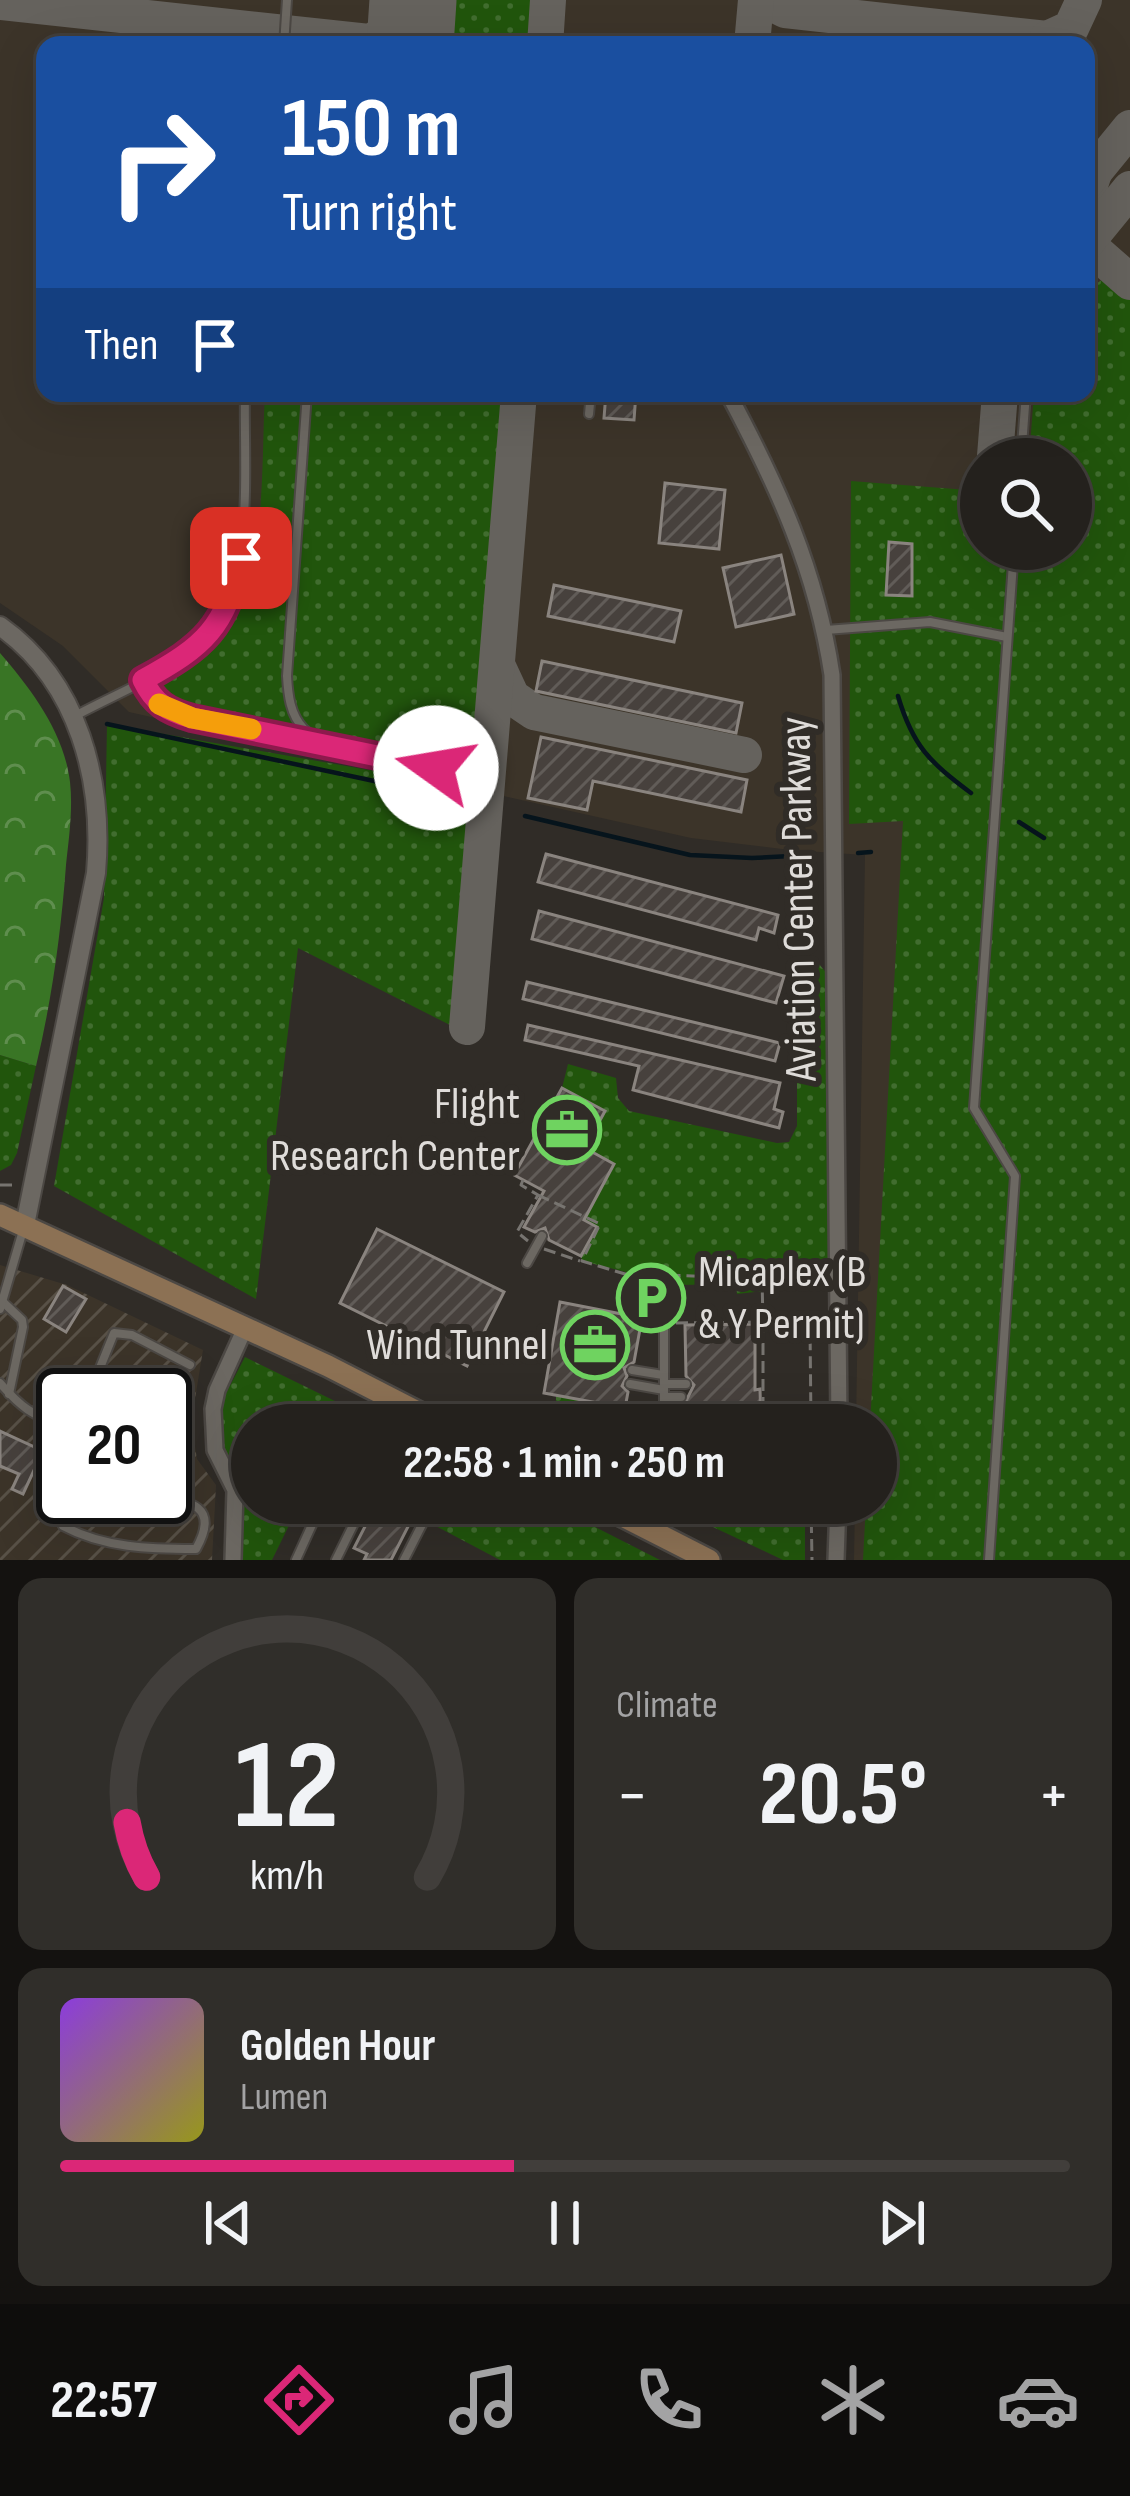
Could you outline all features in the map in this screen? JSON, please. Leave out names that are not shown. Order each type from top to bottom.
[{"type":"main road","points":[[0,1215],[245,1328],[382,1404]]},
{"type":"main road","points":[[638,1524],[709,1560]]},
{"type":"street","name":"Aviation Center Parkway","points":[[732,402],[816,586],[832,675],[839,1404]]},
{"type":"street","points":[[0,626],[46,668],[74,717],[93,775],[99,840],[25,1225]]},
{"type":"street","points":[[233,1560],[235,1490],[215,1450],[213,1409],[245,1328]]},
{"type":"street","points":[[836,1560],[837,1524]]},
{"type":"lane","points":[[285,36],[287,0]]},
{"type":"lane","points":[[74,717],[188,655],[220,622],[231,601],[241,558],[244,402]]},
{"type":"lane","points":[[306,402],[286,676],[292,711],[302,727],[330,744]]},
{"type":"lane","points":[[590,413],[591,402]]},
{"type":"lane","points":[[1023,438],[1025,402]]},
{"type":"lane","points":[[988,1560],[1016,1176],[974,1108],[1012,570]]},
{"type":"lane","points":[[826,630],[930,622],[1007,637]]},
{"type":"lane","points":[[143,680],[167,710],[440,769]]},
{"type":"lane","points":[[9,1394],[23,1327],[22,1320],[2,1306],[25,1225]]},
{"type":"lane","points":[[527,1263],[542,1236]]},
{"type":"lane","points":[[664,1301],[664,1404]]},
{"type":"lane","points":[[100,1368],[114,1333],[132,1335],[190,1365]]},
{"type":"lane","points":[[632,1370],[681,1397]]},
{"type":"lane","points":[[0,1383],[36,1414]]},
{"type":"lane","points":[[630,1384],[686,1384]]},
{"type":"lane","points":[[62,1524],[90,1540],[152,1549],[196,1549],[204,1527],[199,1507],[192,1503]]},
{"type":"lane","points":[[296,1560],[312,1524]]},
{"type":"lane","points":[[336,1560],[354,1524]]},
{"type":"lane","points":[[404,1560],[422,1524]]},
{"type":"path","points":[[523,1180],[521,1185],[538,1195],[600,1224],[582,1261]]},
{"type":"path","points":[[0,1185],[13,1185]]},
{"type":"path","points":[[529,1244],[517,1232],[538,1195]]},
{"type":"path","points":[[539,1249],[625,1274],[762,1278],[763,1404]]},
{"type":"path","points":[[642,1321],[810,1325],[811,1404]]},
{"type":"path","points":[[628,1404],[630,1397]]},
{"type":"path","points":[[811,1524],[812,1560]]},
{"type":"shaded area","points":[[0,0],[1130,0],[1130,1560],[854,1560],[855,1524],[897,1524],[897,1404],[856,1404],[865,855],[691,838],[129,712],[63,646],[0,603]]},
{"type":"shaded area","points":[[0,1265],[67,1285],[203,1350],[192,1417],[192,1368],[36,1368],[36,1524],[192,1524],[192,1429],[197,1459],[216,1485],[212,1560],[0,1560]]},
{"type":"green space","points":[[445,0],[537,0],[534,36],[442,36]]},
{"type":"green space","points":[[1103,279],[1130,295],[1130,1560],[863,1560],[865,1524],[897,1524],[897,1404],[871,1404],[903,821],[849,824],[851,481],[960,489],[960,570],[1092,570],[1092,438],[1031,438],[1033,402],[1095,402],[1095,285]]},
{"type":"green space","points":[[265,402],[503,402],[477,774],[167,703],[149,686],[205,654],[236,617],[255,557]]},
{"type":"green space","points":[[0,653],[53,729],[70,782],[59,941],[36,1066],[0,1055]]},
{"type":"green space","points":[[107,724],[477,789],[450,1025],[298,948],[256,1299],[54,1186],[104,898]]},
{"type":"green space","points":[[811,961],[828,975],[830,1267],[818,1285],[737,1294],[736,1284],[678,1285],[582,1261],[597,1228],[583,1220],[614,1164],[585,1148],[605,1111],[562,1088],[568,1064],[616,1078],[618,1098],[629,1111],[789,1142],[797,1126],[797,979],[801,964]]},
{"type":"green space","points":[[0,1055],[36,1066],[17,1153],[11,1165],[0,1171]]},
{"type":"green space","points":[[245,1357],[341,1404],[231,1404],[231,1462],[222,1442],[223,1399]]},
{"type":"green space","points":[[556,1395],[619,1404],[556,1404]]},
{"type":"green space","points":[[243,1524],[290,1524],[272,1560],[241,1560]]},
{"type":"green space","points":[[432,1524],[589,1524],[660,1560],[500,1560]]},
{"type":"green space","points":[[707,1524],[805,1524],[805,1560],[783,1560]]},
{"type":"building","points":[[605,402],[635,402],[634,420],[604,418]]},
{"type":"building","points":[[665,483],[725,490],[719,549],[659,543]]},
{"type":"building","points":[[889,542],[912,544],[912,596],[886,595]]},
{"type":"building","points":[[781,555],[794,614],[736,627],[723,568]]},
{"type":"building","points":[[554,585],[681,611],[674,642],[548,616]]},
{"type":"building","points":[[542,661],[742,703],[736,733],[536,691]]},
{"type":"building","points":[[541,737],[747,780],[741,812],[593,781],[587,810],[528,798]]},
{"type":"building","points":[[546,854],[778,915],[774,933],[759,928],[756,940],[538,882]]},
{"type":"building","points":[[539,911],[784,976],[776,1003],[532,939]]},
{"type":"building","points":[[527,982],[780,1043],[775,1061],[523,999]]},
{"type":"building","points":[[528,1025],[780,1083],[774,1109],[783,1112],[779,1128],[633,1090],[639,1066],[525,1040]]},
{"type":"building","name":"Flight Research Center","points":[[562,1088],[605,1111],[585,1148],[614,1164],[584,1220],[597,1227],[581,1256],[549,1240],[545,1228],[535,1232],[524,1227],[544,1191],[514,1175]]},
{"type":"building","points":[[377,1229],[504,1292],[467,1366],[340,1303]]},
{"type":"building","points":[[63,1286],[86,1299],[66,1332],[44,1319]]},
{"type":"building","name":"Wind Tunnel","points":[[560,1302],[642,1318],[634,1362],[624,1368],[626,1404],[544,1393]]},
{"type":"building","points":[[755,1324],[755,1390],[760,1389],[760,1404],[684,1404],[694,1385],[686,1376],[685,1325]]},
{"type":"building","points":[[0,1431],[36,1448],[36,1466],[23,1494],[12,1489],[19,1474],[0,1466]]},
{"type":"building","points":[[366,1524],[409,1524],[391,1560],[364,1560],[367,1554],[354,1548]]},
{"type":"waterway","points":[[898,696],[925,752],[971,793]]},
{"type":"waterway","points":[[107,724],[449,797]]},
{"type":"waterway","points":[[525,816],[690,855],[810,855]]},
{"type":"waterway","points":[[1019,822],[1044,838]]},
{"type":"waterway","points":[[858,853],[871,852]]},
{"type":"taxiway","points":[[382,36],[399,28],[412,0]]},
{"type":"taxiway","points":[[546,36],[548,0]]},
{"type":"taxiway","points":[[753,36],[756,0]]},
{"type":"taxiway","points":[[765,0],[785,10],[1020,36]]},
{"type":"taxiway","points":[[1054,36],[1071,28],[1084,0]]},
{"type":"taxiway","points":[[0,2],[314,36]]},
{"type":"taxiway","points":[[1095,171],[1130,128]]},
{"type":"taxiway","points":[[1095,232],[1130,189]]},
{"type":"taxiway","points":[[1095,251],[1130,282]]},
{"type":"taxiway","points":[[467,1027],[518,402]]},
{"type":"taxiway","points":[[996,438],[999,402]]},
{"type":"taxiway","points":[[499,669],[512,697],[534,712],[744,755]]},
{"type":"runway","points":[[411,36],[413,0]]},
{"type":"slow traffic","points":[[159,704],[192,718],[251,729]]},
{"type":"place","name":"Flight Research Center","points":[[567,1130]]},
{"type":"place","name":"Micaplex (B & Y Permit)","points":[[651,1298]]},
{"type":"place","name":"Wind Tunnel","points":[[595,1345]]},
{"type":"route","points":[[241,558],[231,601],[220,622],[188,655],[143,680],[156,702],[192,718],[436,768]]}]
